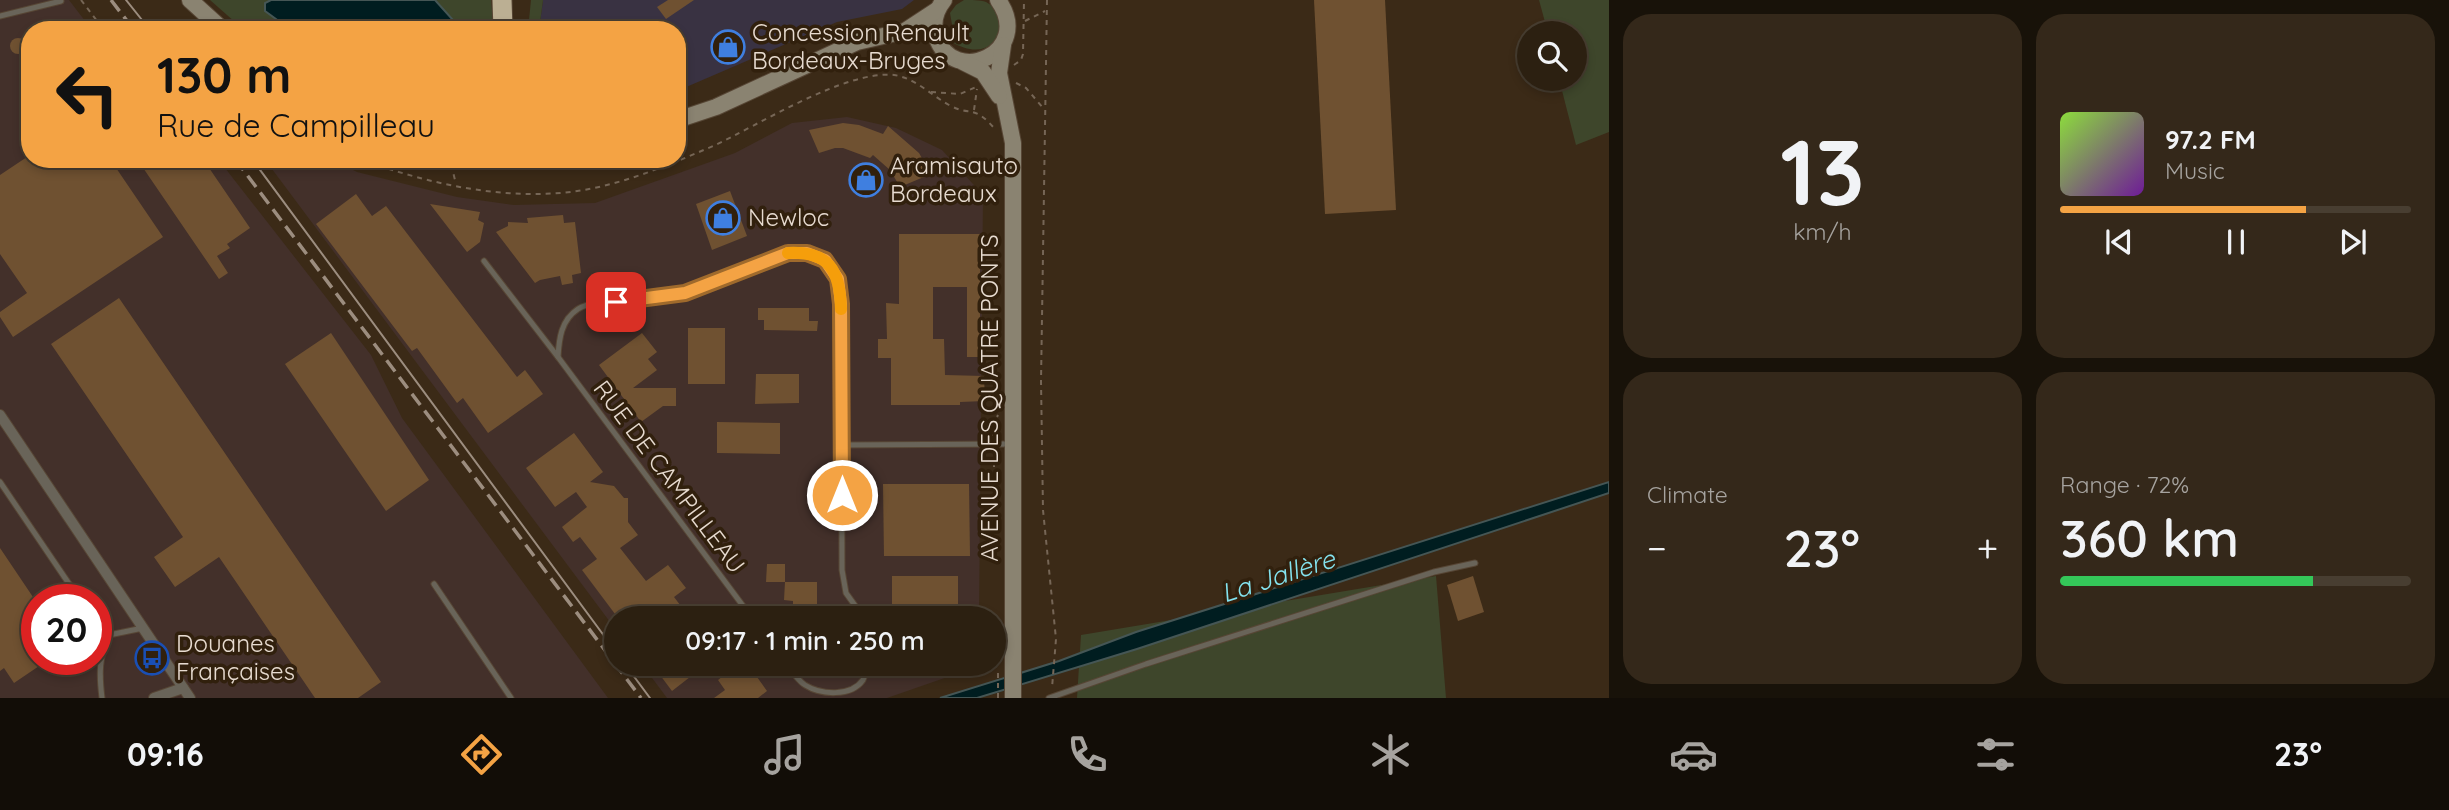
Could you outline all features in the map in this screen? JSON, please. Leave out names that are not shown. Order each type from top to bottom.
[{"type":"highway","points":[[502,0],[503,21]]},
{"type":"highway","points":[[515,21],[516,0]]},
{"type":"main road","points":[[190,0],[213,21]]},
{"type":"main road","name":"AVENUE DES QUATRE PONTS","points":[[998,0],[1008,22],[999,73],[1013,143],[1013,444],[1006,643]]},
{"type":"main road","points":[[686,117],[716,107],[858,42],[905,31],[941,5]]},
{"type":"main road","points":[[941,5],[934,30],[943,49]]},
{"type":"main road","points":[[905,31],[927,38],[958,60],[983,72],[1006,107]]},
{"type":"main road","points":[[958,60],[983,60],[1003,45]]},
{"type":"main road","name":"AVENUE DES QUATRE PONTS","points":[[1006,674],[1013,694]]},
{"type":"street","points":[[0,415],[186,693],[154,698]]},
{"type":"lane","points":[[0,16],[61,1]]},
{"type":"lane","points":[[558,356],[559,335],[566,321],[578,309],[594,304],[685,293],[788,253],[807,253],[825,260],[838,279],[841,304],[842,570],[846,593],[855,606]]},
{"type":"lane","name":"RUE DE CAMPILLEAU","points":[[484,261],[558,356],[743,606]]},
{"type":"lane","points":[[842,445],[1013,444]]},
{"type":"lane","points":[[0,482],[69,584]]},
{"type":"lane","points":[[1049,698],[1434,572],[1475,563]]},
{"type":"lane","points":[[434,584],[511,698]]},
{"type":"lane","points":[[112,634],[143,628]]},
{"type":"lane","points":[[99,675],[102,698]]},
{"type":"lane","points":[[796,676],[807,687],[822,692],[852,690],[865,676]]},
{"type":"path","points":[[82,0],[97,21]]},
{"type":"path","points":[[1047,0],[1042,407],[1043,510],[1056,639],[1051,691]]},
{"type":"path","points":[[1025,21],[1046,11]]},
{"type":"path","points":[[686,157],[855,80],[895,75],[919,85],[951,106],[973,111]]},
{"type":"path","points":[[388,168],[456,186],[543,193],[596,188],[659,168]]},
{"type":"path","points":[[452,168],[456,176],[456,186]]},
{"type":"path","points":[[998,698],[1004,676]]},
{"type":"shaded area","points":[[0,0],[69,0],[85,21],[21,21],[21,168],[225,168],[371,355],[402,418],[608,698],[0,698]]},
{"type":"shaded area","name":"Concession Renault Bordeaux-Bruges","points":[[543,0],[914,0],[902,9],[837,22],[686,87],[686,21],[540,21]]},
{"type":"shaded area","points":[[847,117],[896,128],[942,150],[983,195],[979,606],[604,606],[604,614],[271,168],[349,168],[457,197],[514,205],[595,203],[735,153],[792,123]]},
{"type":"shaded area","points":[[651,676],[950,676],[887,698],[667,698]]},
{"type":"green space","points":[[210,0],[491,0],[493,21],[234,21]]},
{"type":"green space","points":[[531,0],[543,0],[540,21],[529,21]]},
{"type":"green space","points":[[964,0],[986,2],[995,9],[1000,29],[990,45],[980,49],[966,48],[950,41],[954,36],[950,13]]},
{"type":"green space","points":[[1539,0],[1609,0],[1609,132],[1576,145],[1562,91],[1587,91],[1587,21],[1545,21]]},
{"type":"green space","points":[[1436,576],[1446,698],[1077,698],[1081,635]]},
{"type":"water","points":[[271,0],[435,0],[454,21],[279,21],[265,11],[265,3]]},
{"type":"water","points":[[1609,482],[1609,493],[1137,649],[977,698],[940,698],[1059,661],[1136,632]]},
{"type":"building","points":[[668,0],[694,0],[666,19],[657,7]]},
{"type":"building","points":[[1314,0],[1385,0],[1396,210],[1325,214]]},
{"type":"building","points":[[18,38],[21,39],[21,53],[18,54],[10,46]]},
{"type":"building","points":[[843,123],[859,125],[883,134],[888,126],[919,153],[931,174],[900,187],[890,170],[873,155],[870,158],[843,148],[819,153],[809,130]]},
{"type":"building","points":[[21,161],[21,168],[116,168],[163,237],[13,337],[0,317],[0,312],[27,293],[0,254],[0,175]]},
{"type":"building","points":[[143,168],[209,168],[250,228],[227,244],[230,248],[217,256],[228,273],[219,279]]},
{"type":"building","points":[[730,191],[747,236],[712,250],[696,204]]},
{"type":"building","points":[[356,194],[372,216],[386,206],[517,377],[525,370],[543,394],[488,433],[463,398],[457,403],[417,348],[412,351],[316,224]]},
{"type":"building","points":[[430,204],[480,212],[478,220],[484,223],[480,242],[467,252]]},
{"type":"building","points":[[563,215],[564,223],[575,222],[581,273],[572,275],[573,283],[562,285],[560,276],[535,283],[496,232],[508,226],[508,222],[528,223],[527,218]]},
{"type":"building","points":[[899,234],[980,234],[980,357],[967,357],[967,287],[933,287],[933,339],[944,339],[945,375],[984,376],[985,401],[960,402],[960,405],[891,405],[891,358],[878,358],[878,339],[887,339],[886,303],[899,304]]},
{"type":"building","points":[[119,298],[381,682],[358,698],[315,698],[219,557],[175,587],[154,557],[183,537],[51,344]]},
{"type":"building","points":[[758,308],[809,308],[809,321],[818,321],[817,331],[764,330],[764,320],[758,320]]},
{"type":"building","points":[[688,328],[725,328],[725,384],[688,384]]},
{"type":"building","points":[[331,333],[429,480],[386,511],[285,364]]},
{"type":"building","points":[[642,333],[657,352],[648,359],[657,370],[633,388],[676,388],[676,406],[663,406],[641,422],[599,365]]},
{"type":"building","points":[[756,374],[799,374],[799,403],[755,404]]},
{"type":"building","points":[[717,422],[780,423],[780,454],[717,453]]},
{"type":"building","points":[[574,433],[603,472],[590,482],[614,486],[624,498],[628,498],[628,522],[638,535],[620,548],[646,581],[668,565],[686,588],[674,597],[681,606],[609,606],[582,570],[597,559],[580,537],[573,542],[562,527],[587,507],[576,492],[555,507],[526,468]]},
{"type":"building","points":[[883,484],[969,484],[970,556],[884,556]]},
{"type":"building","points":[[0,548],[24,584],[21,584],[21,675],[26,675],[14,683],[4,668],[0,671]]},
{"type":"building","points":[[767,564],[785,564],[785,582],[766,582]]},
{"type":"building","points":[[892,576],[958,576],[958,606],[892,606]]},
{"type":"building","points":[[1473,576],[1484,612],[1458,621],[1447,585]]},
{"type":"building","points":[[785,582],[817,582],[817,606],[793,606],[793,601],[784,600]]},
{"type":"building","points":[[661,676],[691,676],[672,691]]},
{"type":"building","points":[[723,676],[756,676],[767,691],[758,698],[714,698],[725,690],[718,680]]},
{"type":"tram line","points":[[126,0],[143,21]]},
{"type":"tram line","points":[[259,168],[604,636]]},
{"type":"tram line","points":[[634,676],[650,698]]},
{"type":"railway","points":[[111,0],[127,21]]},
{"type":"railway","points":[[242,168],[641,698]]},
{"type":"slow traffic","points":[[788,253],[807,253],[825,260],[838,279],[841,309]]},
{"type":"place","name":"Concession Renault Bordeaux-Bruges","points":[[728,47]]},
{"type":"place","name":"Aramisauto Bordeaux","points":[[866,180]]},
{"type":"place","name":"Newloc","points":[[723,218]]},
{"type":"place","name":"Douanes Françaises","points":[[152,658]]},
{"type":"route","points":[[616,302],[685,293],[788,253],[807,253],[825,260],[838,279],[841,304],[842,495]]},
{"type":"water label","name":"La Jallère","points":[[1278,576]]}]
